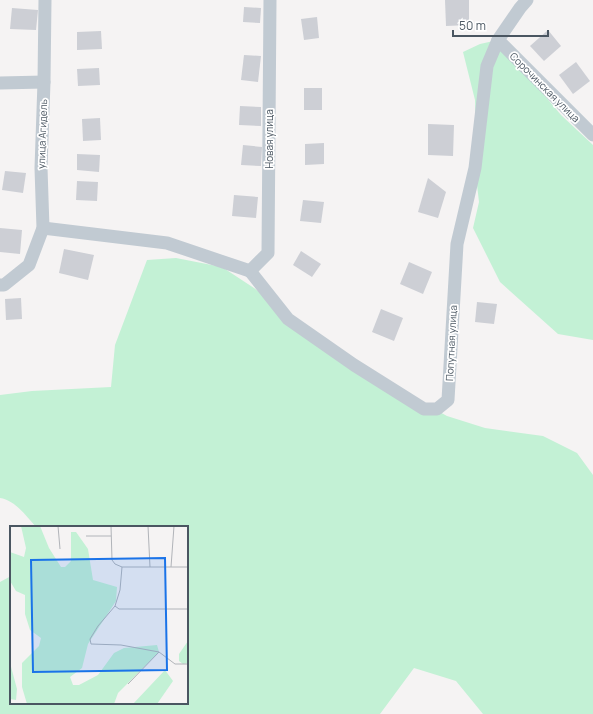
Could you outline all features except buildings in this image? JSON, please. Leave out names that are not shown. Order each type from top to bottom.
[{"type":"street","name":"улица Агидель","points":[[0,285],[4,285],[29,265],[43,228],[41,168],[45,0]]},
{"type":"street","name":"Новая улица","points":[[250,271],[268,253],[270,0]]},
{"type":"street","points":[[498,40],[527,0]]},
{"type":"street","name":"Попутная улица","points":[[250,271],[288,319],[354,366],[424,409],[437,409],[448,400],[457,244],[475,168],[487,66],[498,40]]},
{"type":"street","name":"Сорочинская улица","points":[[498,40],[593,135]]},
{"type":"street","points":[[0,83],[44,82]]},
{"type":"street","points":[[43,228],[167,243],[250,271]]},
{"type":"green space","points":[[498,40],[561,115],[593,145],[593,340],[558,334],[500,282],[473,228],[479,202],[475,168],[475,100],[463,52],[480,44]]},
{"type":"green space","points":[[176,258],[222,267],[254,288],[354,365],[447,416],[485,428],[543,436],[577,453],[593,475],[593,714],[483,714],[456,681],[414,668],[380,714],[0,714],[0,582],[10,577],[10,704],[188,704],[188,526],[35,526],[15,505],[5,499],[0,498],[0,395],[32,391],[111,387],[115,345],[147,260]]}]
